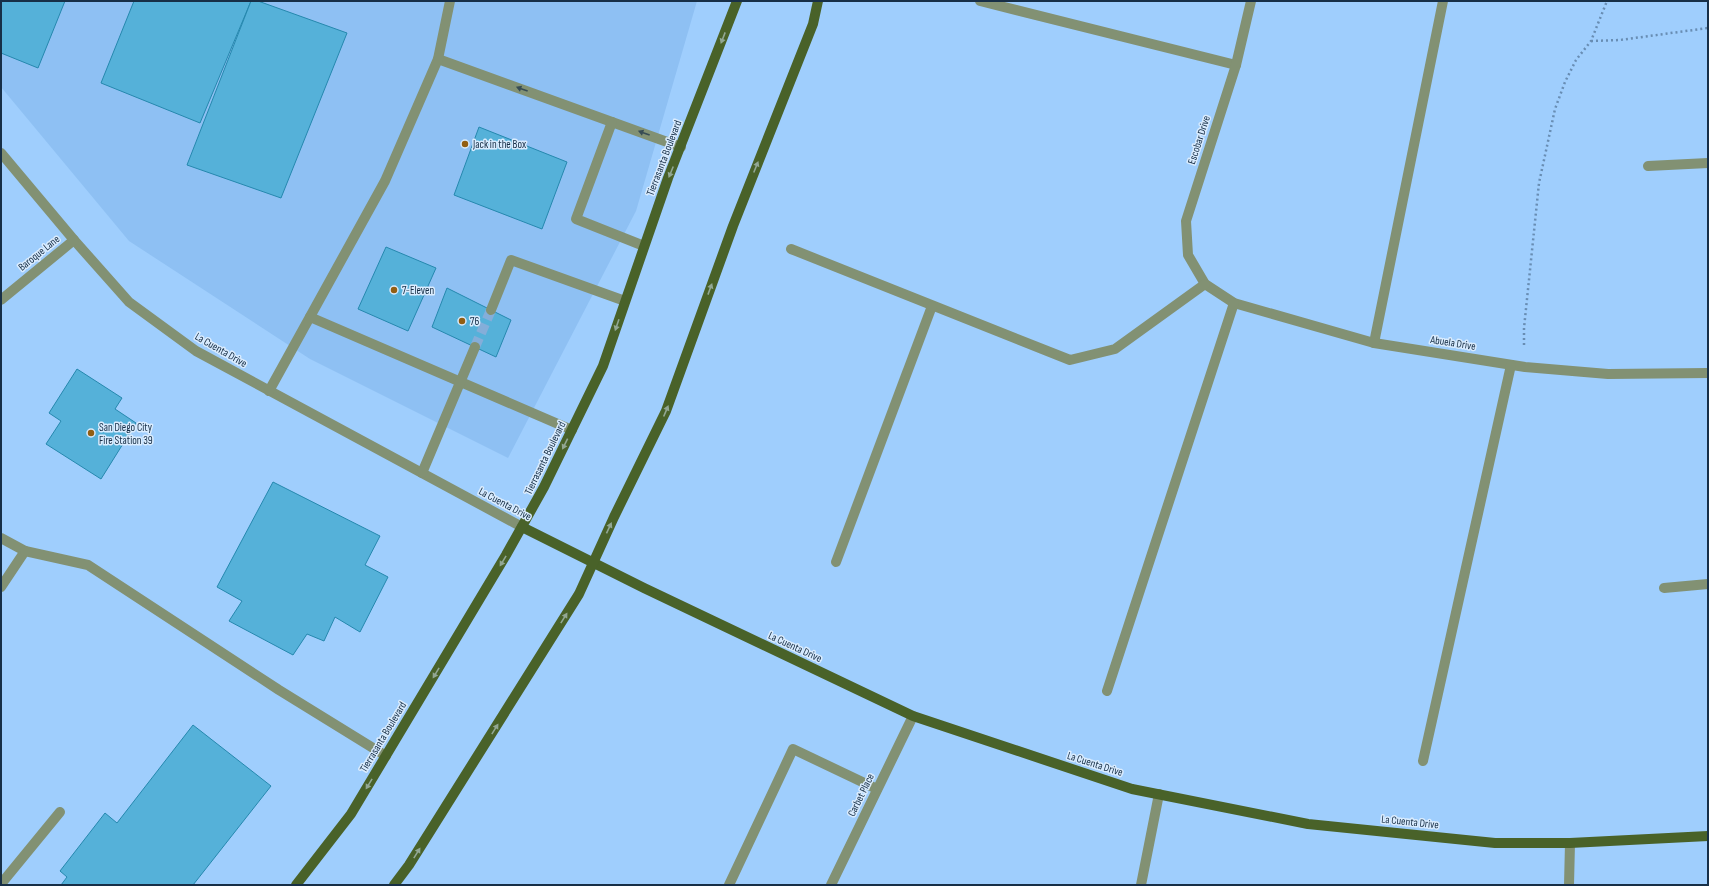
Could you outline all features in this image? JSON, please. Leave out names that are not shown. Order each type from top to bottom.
[{"type":"main road","name":"Tierrasanta Boulevard","points":[[296,885],[351,814],[544,488],[603,366],[680,147],[737,1]]},
{"type":"main road","points":[[394,885],[409,865],[579,594],[592,563],[666,411],[733,226],[813,24],[818,1]]},
{"type":"main road","name":"La Cuenta Drive","points":[[522,527],[592,563],[913,716],[1132,789],[1308,824],[1495,843],[1570,843],[1708,836]]},
{"type":"street","points":[[270,391],[385,181],[438,59],[450,1]]},
{"type":"street","points":[[980,1],[1236,65]]},
{"type":"street","name":"Escobar Drive","points":[[1205,284],[1188,255],[1186,221],[1236,65],[1251,1]]},
{"type":"street","points":[[1374,342],[1443,1]]},
{"type":"street","points":[[438,59],[680,147]]},
{"type":"street","points":[[612,122],[576,219],[644,246]]},
{"type":"street","name":"La Cuenta Drive","points":[[1,153],[74,240],[129,302],[196,351],[522,527]]},
{"type":"street","points":[[1648,166],[1708,163]]},
{"type":"street","name":"Baroque Lane","points":[[1,300],[74,240]]},
{"type":"street","points":[[790,250],[1070,360],[1115,350],[1205,284]]},
{"type":"street","points":[[491,310],[511,260],[625,301]]},
{"type":"street","name":"Abuela Drive","points":[[1205,284],[1234,303],[1374,342],[1525,367],[1608,374],[1708,373]]},
{"type":"street","points":[[1107,691],[1234,303]]},
{"type":"street","points":[[836,562],[932,306]]},
{"type":"street","points":[[310,317],[572,430]]},
{"type":"street","points":[[422,473],[475,347]]},
{"type":"street","points":[[1423,761],[1511,365]]},
{"type":"street","points":[[1,538],[26,551],[88,565],[279,690],[386,756]]},
{"type":"street","points":[[1,587],[26,551]]},
{"type":"street","points":[[1664,588],[1708,584]]},
{"type":"street","name":"Carbet Place","points":[[831,885],[913,716]]},
{"type":"street","points":[[729,885],[793,749],[877,789]]},
{"type":"street","points":[[1141,885],[1159,794]]},
{"type":"street","points":[[1,884],[60,812]]},
{"type":"street","points":[[1569,885],[1570,843]]},
{"type":"path","points":[[1525,367],[1524,328],[1539,183],[1558,102],[1565,82],[1576,60],[1591,41],[1607,1]]},
{"type":"path","points":[[1591,41],[1620,40],[1708,28]]},
{"type":"shaded area","points":[[1,1],[697,1],[636,211],[508,458],[310,359],[129,241],[1,87]]},
{"type":"building","points":[[1,1],[65,1],[38,68],[1,53]]},
{"type":"building","points":[[134,1],[251,1],[200,123],[101,83]]},
{"type":"building","points":[[251,1],[258,1],[347,33],[281,198],[187,165]]},
{"type":"building","points":[[479,127],[567,162],[542,229],[454,195]]},
{"type":"building","points":[[386,247],[436,268],[408,331],[358,309]]},
{"type":"building","points":[[447,288],[511,320],[496,357],[432,327]]},
{"type":"building","name":"San Diego City Fire Station 39","points":[[77,369],[122,398],[115,409],[136,423],[101,479],[46,444],[61,421],[49,413]]},
{"type":"building","points":[[273,482],[380,536],[365,565],[388,577],[360,632],[335,617],[324,641],[307,634],[293,655],[229,621],[242,601],[217,587]]},
{"type":"building","points":[[193,725],[271,786],[193,885],[61,885],[67,877],[60,871],[105,813],[117,823]]},
{"type":"tunnel","points":[[475,347],[491,310]]},
{"type":"place","name":"Jack in the Box","points":[[465,144]]},
{"type":"place","name":"7-Eleven","points":[[394,290]]},
{"type":"place","name":"76","points":[[462,321]]},
{"type":"place","name":"San Diego City Fire Station 39","points":[[91,433]]}]
